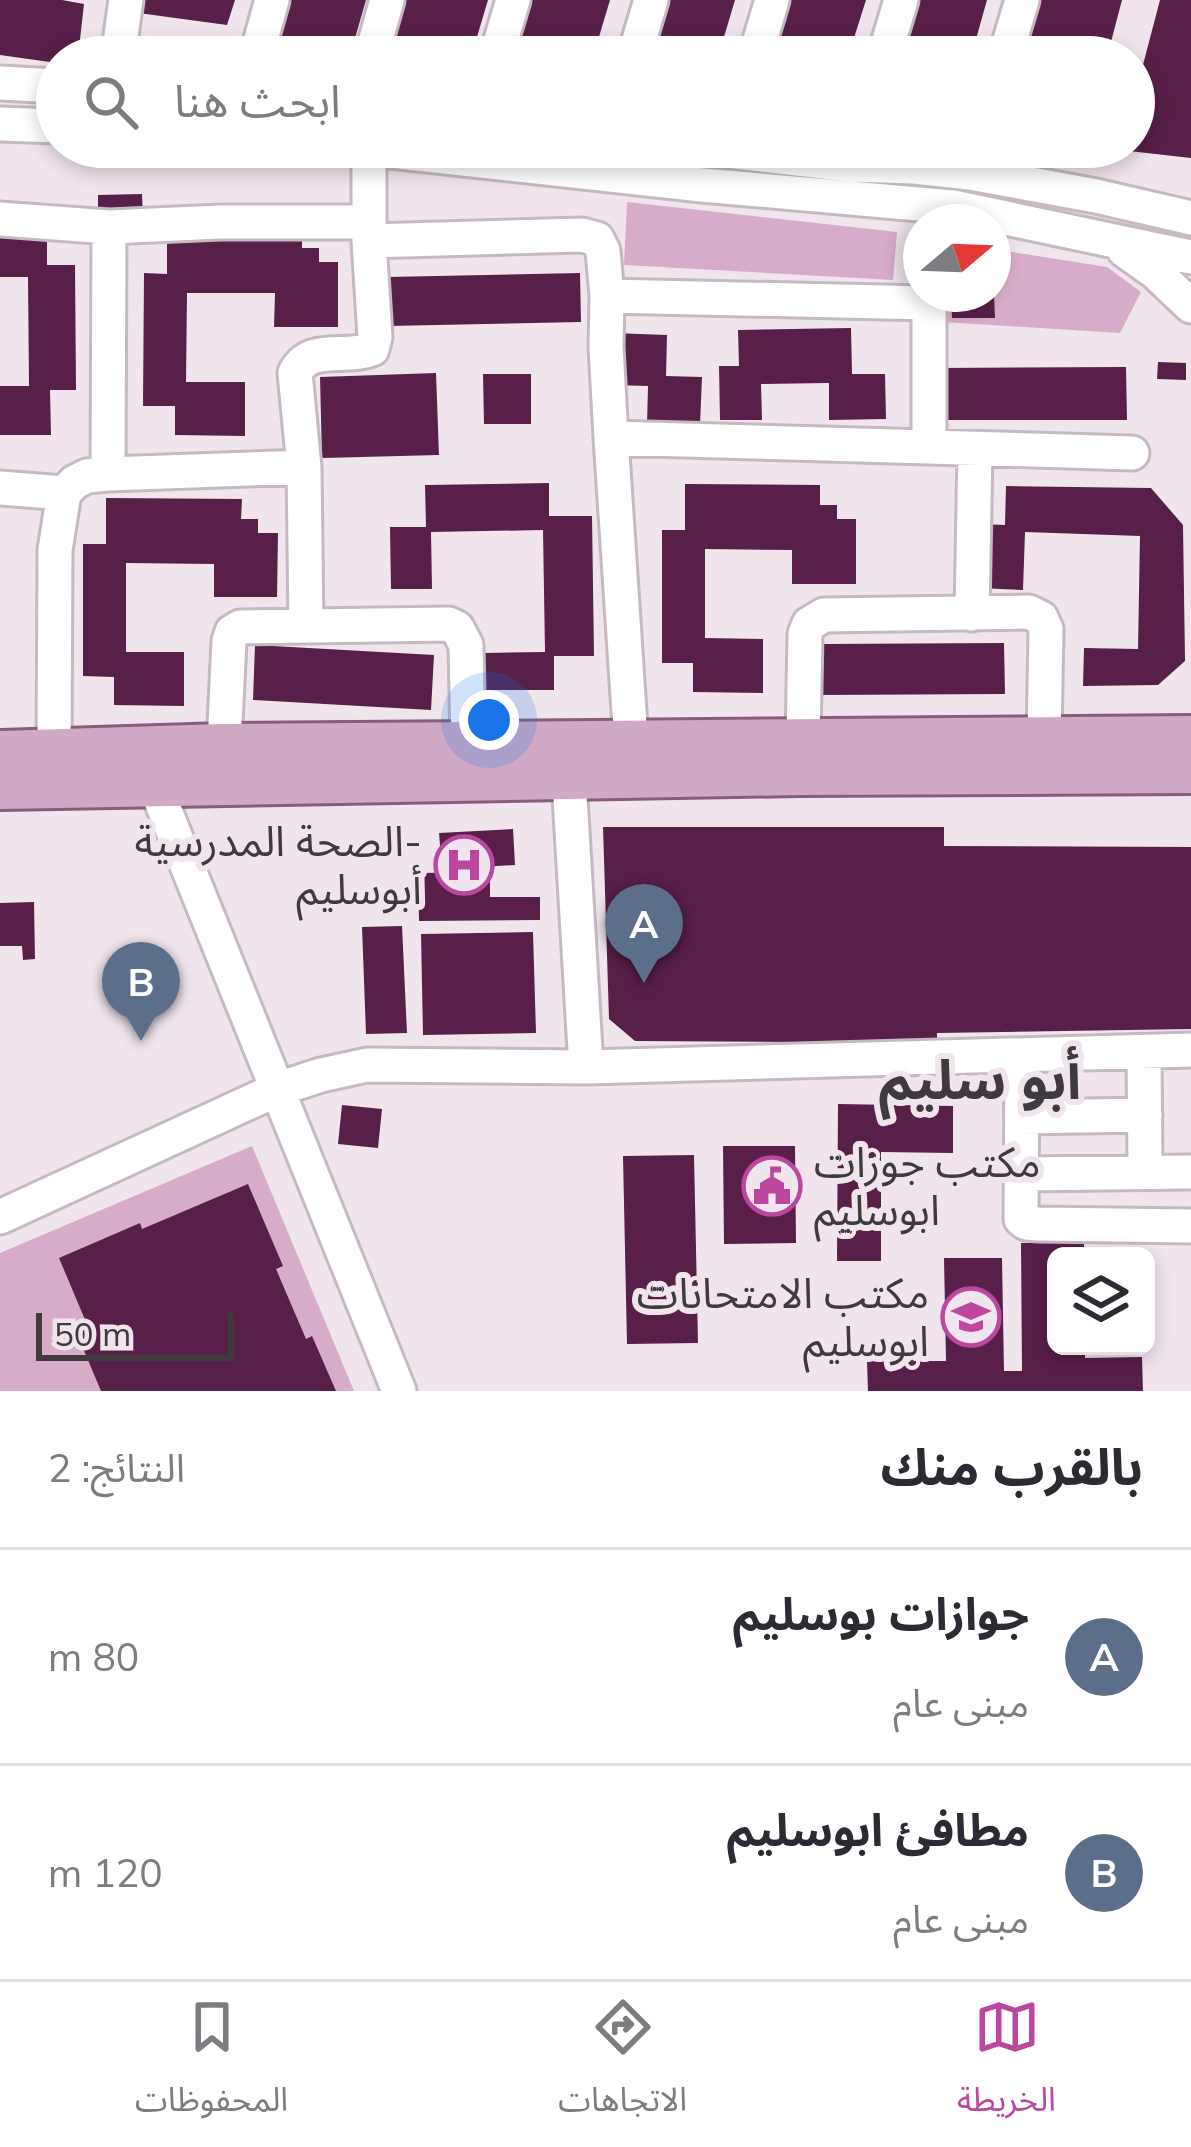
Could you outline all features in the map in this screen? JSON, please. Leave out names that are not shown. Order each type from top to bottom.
[{"type":"main road","points":[[0,788],[568,780],[803,741],[1191,737]]},
{"type":"main road","points":[[0,752],[631,742],[674,760],[1191,772]]},
{"type":"street","points":[[121,36],[126,0]]},
{"type":"street","points":[[262,36],[272,0]]},
{"type":"street","points":[[377,36],[387,0]]},
{"type":"street","points":[[502,36],[513,0]]},
{"type":"street","points":[[640,36],[651,0]]},
{"type":"street","points":[[761,36],[772,0]]},
{"type":"street","points":[[890,36],[901,0]]},
{"type":"street","points":[[1011,36],[1022,0]]},
{"type":"street","points":[[0,83],[36,85]]},
{"type":"street","points":[[0,124],[36,125]]},
{"type":"street","points":[[306,624],[304,467],[295,373],[300,362],[312,354],[358,355],[372,349],[369,168]]},
{"type":"street","points":[[529,168],[903,211]]},
{"type":"street","points":[[1001,168],[1191,218]]},
{"type":"street","points":[[0,219],[109,227],[220,222],[597,238],[603,250],[607,296],[606,347],[631,742]]},
{"type":"street","points":[[1011,220],[1191,257]]},
{"type":"street","points":[[108,474],[109,227]]},
{"type":"street","points":[[1113,242],[1191,306]]},
{"type":"street","points":[[607,296],[903,298]]},
{"type":"street","points":[[929,312],[929,447]]},
{"type":"street","points":[[611,438],[1132,453]]},
{"type":"street","points":[[972,614],[975,449]]},
{"type":"street","points":[[54,749],[55,550],[64,493],[87,476],[304,467]]},
{"type":"street","points":[[0,488],[64,493]]},
{"type":"street","points":[[803,741],[805,634],[814,618],[1029,612],[1042,618],[1046,629],[1044,739]]},
{"type":"street","points":[[224,745],[232,632],[240,627],[306,624],[449,624],[458,628],[466,645],[468,743]]},
{"type":"street","points":[[568,780],[586,1067]]},
{"type":"street","points":[[155,786],[399,1391]]},
{"type":"street","points":[[0,1217],[278,1089],[367,1065],[586,1067],[1191,1050]]},
{"type":"street","points":[[1144,1052],[1145,1172]]},
{"type":"street","points":[[1022,1055],[1021,1220],[1191,1226]]},
{"type":"street","points":[[1022,1117],[1145,1115]]},
{"type":"street","points":[[1022,1174],[1191,1172]]},
{"type":"shaded area","points":[[627,202],[897,232],[893,280],[624,265]]},
{"type":"shaded area","points":[[1011,252],[1107,267],[1141,292],[1120,333],[943,322],[943,312],[1011,312]]},
{"type":"shaded area","points":[[252,1146],[354,1391],[0,1391],[0,1253]]},
{"type":"building","points":[[0,0],[84,4],[80,36],[36,36],[36,60],[0,55]]},
{"type":"building","points":[[134,0],[235,0],[227,25],[131,12]]},
{"type":"building","points":[[267,0],[366,0],[356,36],[256,36]]},
{"type":"building","points":[[393,0],[488,0],[477,36],[382,36]]},
{"type":"building","points":[[522,0],[610,0],[599,36],[511,36]]},
{"type":"building","points":[[657,0],[735,0],[724,36],[646,36]]},
{"type":"building","points":[[777,0],[866,0],[855,36],[766,36]]},
{"type":"building","points":[[903,0],[987,0],[977,36],[893,36]]},
{"type":"building","points":[[1035,0],[1122,0],[1113,36],[1024,36]]},
{"type":"building","points":[[1160,0],[1191,0],[1191,158],[1155,154],[1155,36],[1151,36]]},
{"type":"building","points":[[142,194],[143,220],[98,221],[98,195]]},
{"type":"building","points":[[167,228],[302,229],[302,248],[319,248],[319,262],[338,262],[338,327],[274,327],[275,293],[187,293],[186,382],[245,382],[245,436],[175,435],[175,406],[143,406],[144,273],[167,274]]},
{"type":"building","points":[[0,234],[47,234],[47,265],[75,265],[76,390],[50,390],[51,435],[0,435],[0,386],[29,386],[28,277],[0,277]]},
{"type":"building","points":[[580,273],[581,322],[388,326],[387,277]]},
{"type":"building","points":[[952,312],[995,312],[995,318],[952,318]]},
{"type":"building","points":[[851,328],[852,374],[885,374],[886,419],[829,420],[829,383],[761,384],[762,420],[720,420],[719,366],[739,366],[738,330]]},
{"type":"building","points":[[612,333],[667,335],[666,376],[702,377],[700,426],[647,425],[648,386],[611,385]]},
{"type":"building","points":[[1158,362],[1186,363],[1186,380],[1157,379]]},
{"type":"building","points":[[1126,367],[1127,420],[939,420],[938,368]]},
{"type":"building","points":[[436,373],[439,455],[322,458],[320,377]]},
{"type":"building","points":[[483,374],[531,374],[531,424],[484,424]]},
{"type":"building","points":[[549,483],[549,516],[592,516],[594,656],[554,656],[554,690],[485,690],[485,653],[545,652],[543,530],[431,532],[432,589],[391,589],[390,527],[426,527],[425,485]]},
{"type":"building","points":[[685,484],[820,485],[820,505],[837,505],[837,519],[856,519],[856,584],[792,584],[792,550],[705,549],[705,638],[763,639],[763,693],[693,692],[693,663],[662,663],[662,530],[685,530]]},
{"type":"building","points":[[1006,486],[1151,488],[1183,525],[1185,661],[1158,685],[1083,686],[1084,648],[1138,649],[1140,536],[1025,532],[1023,590],[978,588],[980,524],[1005,525]]},
{"type":"building","points":[[106,498],[242,499],[241,519],[258,519],[258,533],[278,533],[277,597],[214,597],[214,564],[126,563],[126,652],[184,652],[184,706],[114,705],[114,677],[83,676],[83,544],[106,544]]},
{"type":"building","points":[[1004,643],[1005,694],[823,695],[823,644]]},
{"type":"building","points":[[255,645],[434,655],[431,710],[253,700]]},
{"type":"building","points":[[603,827],[944,827],[944,846],[1191,847],[1191,1029],[937,1033],[937,1043],[635,1041],[609,1019]]},
{"type":"building","points":[[513,829],[515,865],[442,869],[439,833]]},
{"type":"building","points":[[490,872],[490,897],[540,897],[540,920],[419,921],[418,873]]},
{"type":"building","points":[[34,902],[35,959],[23,960],[22,946],[0,946],[0,903]]},
{"type":"building","points":[[402,926],[407,1033],[366,1034],[362,927]]},
{"type":"building","points":[[533,932],[536,1033],[423,1035],[421,934]]},
{"type":"building","points":[[838,1104],[953,1106],[953,1153],[881,1152],[881,1261],[837,1261]]},
{"type":"building","points":[[342,1105],[382,1109],[378,1148],[338,1144]]},
{"type":"building","points":[[723,1146],[795,1146],[796,1243],[724,1244]]},
{"type":"building","points":[[694,1155],[698,1343],[627,1344],[623,1156]]},
{"type":"building","points":[[248,1184],[283,1266],[276,1269],[306,1339],[312,1336],[336,1391],[101,1391],[74,1327],[86,1322],[59,1258]]},
{"type":"building","points":[[1021,1243],[1084,1243],[1084,1247],[1047,1247],[1047,1355],[1142,1357],[1143,1391],[868,1391],[867,1361],[946,1361],[944,1258],[1002,1258],[1004,1371],[1022,1371]]},
{"type":"place","name":"الصحة المدرسية- أبوسليم","points":[[464,865]]},
{"type":"place","name":"جوازات بوسليم","points":[[644,983]]},
{"type":"place","name":"مطافئ ابوسليم","points":[[141,1041]]},
{"type":"place","name":"مكتب جوزات ابوسليم","points":[[772,1186]]},
{"type":"place","name":"مكتب الامتحانات ابوسليم","points":[[971,1317]]},
{"type":"district","name":"أبو سليم","points":[[980,1080]]}]
